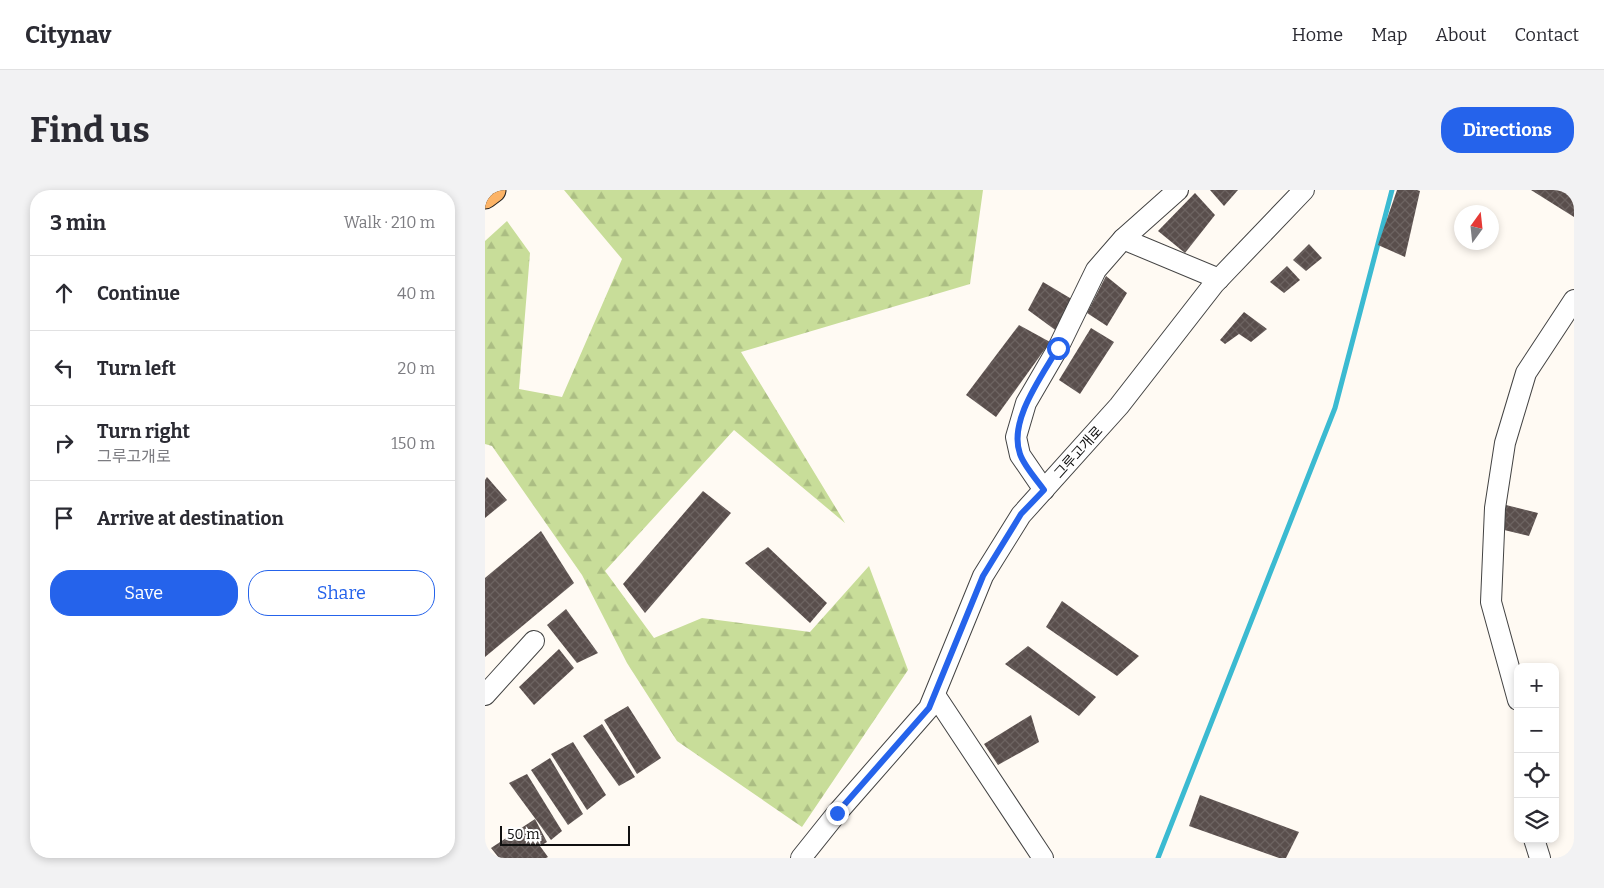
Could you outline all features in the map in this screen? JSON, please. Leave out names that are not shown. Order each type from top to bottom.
[{"type":"main road","points":[[485,196],[493,190]]},
{"type":"street","points":[[1044,490],[1020,455],[1016,437],[1026,403],[1058,348],[1096,270],[1123,239],[1178,190]]},
{"type":"street","name":"그루고개로","points":[[801,858],[837,813],[929,708],[983,576],[1021,514],[1119,406],[1219,279],[1305,190]]},
{"type":"street","points":[[1123,239],[1219,279]]},
{"type":"street","points":[[1514,685],[1491,602],[1495,508],[1505,442],[1527,373],[1574,300]]},
{"type":"street","points":[[485,695],[534,641]]},
{"type":"street","points":[[935,695],[1043,858]]},
{"type":"street","points":[[1535,843],[1540,858]]},
{"type":"green space","points":[[564,190],[983,190],[970,284],[741,352],[845,523],[734,430],[605,571],[654,638],[702,618],[810,632],[869,566],[908,670],[802,827],[677,741],[627,663],[582,575],[492,446],[485,444],[485,241],[507,221],[530,253],[519,389],[562,397],[622,259]]},
{"type":"building","points":[[1210,190],[1238,190],[1224,206]]},
{"type":"building","points":[[1397,190],[1420,191],[1405,257],[1378,245]]},
{"type":"building","points":[[1531,190],[1574,190],[1574,217]]},
{"type":"building","points":[[1195,193],[1215,215],[1185,253],[1158,231]]},
{"type":"building","points":[[1309,244],[1322,258],[1306,271],[1293,260]]},
{"type":"building","points":[[1287,266],[1300,280],[1284,293],[1270,282]]},
{"type":"building","points":[[1106,276],[1127,293],[1107,326],[1087,313]]},
{"type":"building","points":[[1043,282],[1075,301],[1058,332],[1028,310]]},
{"type":"building","points":[[1244,312],[1267,329],[1251,342],[1239,334],[1225,344],[1220,340]]},
{"type":"building","points":[[1019,325],[1050,342],[996,417],[966,395]]},
{"type":"building","points":[[1091,328],[1114,342],[1080,394],[1059,380]]},
{"type":"building","points":[[487,477],[507,500],[485,518],[485,480]]},
{"type":"building","points":[[703,491],[731,513],[645,613],[623,584]]},
{"type":"building","points":[[1506,505],[1538,513],[1529,536],[1500,529]]},
{"type":"building","points":[[541,531],[574,583],[485,657],[485,578]]},
{"type":"building","points":[[768,547],[827,603],[810,623],[745,563]]},
{"type":"building","points":[[1062,601],[1139,656],[1117,676],[1046,627]]},
{"type":"building","points":[[566,609],[598,653],[577,663],[547,625]]},
{"type":"building","points":[[1028,646],[1096,697],[1079,716],[1005,664]]},
{"type":"building","points":[[559,649],[574,668],[534,705],[519,687]]},
{"type":"building","points":[[628,706],[661,758],[637,774],[604,720]]},
{"type":"building","points":[[1031,715],[1039,742],[998,765],[984,744]]},
{"type":"building","points":[[602,724],[635,777],[619,786],[583,736]]},
{"type":"building","points":[[573,742],[606,795],[587,810],[551,754]]},
{"type":"building","points":[[550,758],[583,814],[568,825],[531,770]]},
{"type":"building","points":[[527,774],[562,831],[551,840],[509,783]]},
{"type":"building","points":[[1200,795],[1299,832],[1286,858],[1279,858],[1189,826]]},
{"type":"building","points":[[535,819],[547,842],[540,846],[548,857],[499,858],[491,848]]},
{"type":"waterway","points":[[1158,858],[1335,408],[1392,190]]},
{"type":"route","points":[[837,813],[929,708],[983,576],[1021,514],[1044,490],[1020,455],[1016,437],[1026,403],[1058,348]]}]
